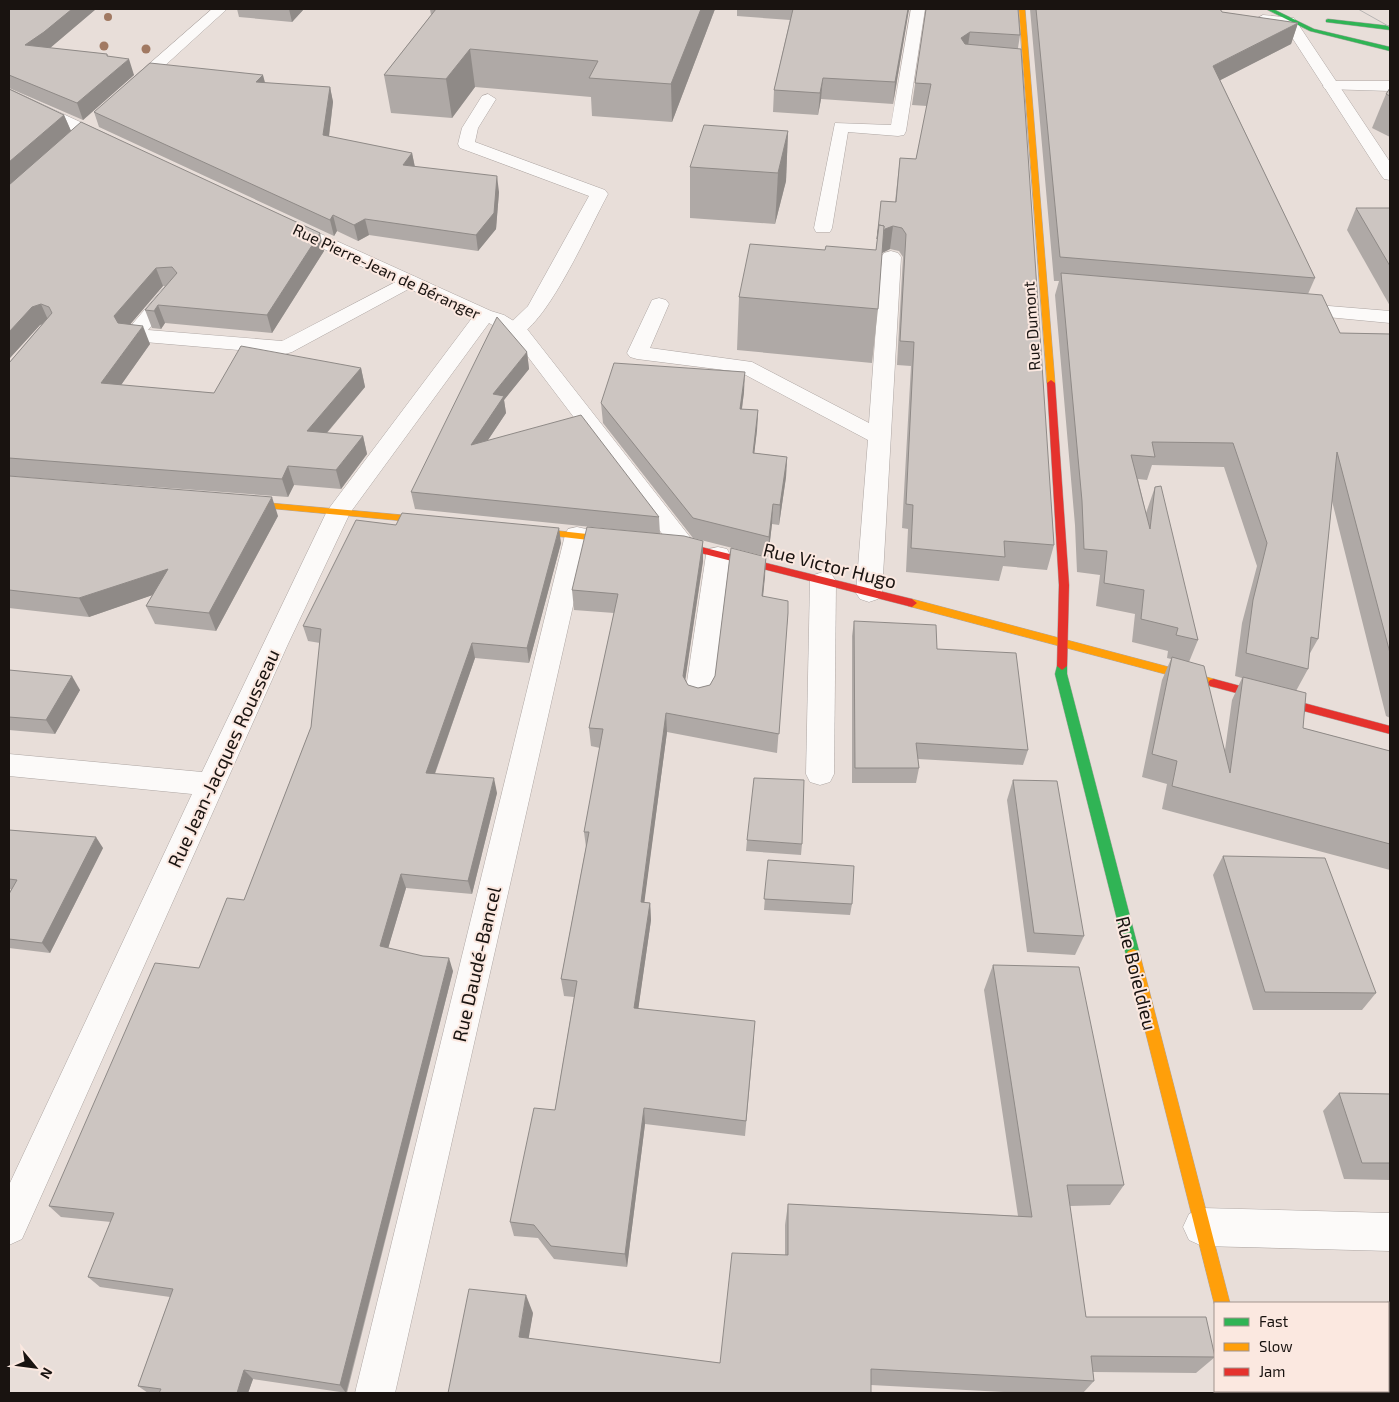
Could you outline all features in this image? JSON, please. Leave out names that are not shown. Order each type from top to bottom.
[{"type":"street","points":[[118,99],[220,9]]},
{"type":"street","points":[[823,228],[841,128],[898,131],[911,40],[918,9]]},
{"type":"street","name":"Rue Dumont","points":[[1022,9],[1053,289],[1064,591],[1064,642]]},
{"type":"street","points":[[1269,9],[1313,20],[1390,28]]},
{"type":"street","points":[[1292,15],[1331,86],[1390,174]]},
{"type":"street","points":[[1246,18],[1292,15],[1325,34],[1390,50]]},
{"type":"street","points":[[1010,63],[1027,64]]},
{"type":"street","points":[[1331,86],[1390,86]]},
{"type":"street","points":[[9,94],[90,124],[130,152]]},
{"type":"street","points":[[488,99],[470,128],[466,144],[599,194],[536,309],[513,330]]},
{"type":"street","points":[[68,144],[90,124]]},
{"type":"street","name":"Rue Pierre-Jean de Béranger","points":[[274,219],[484,316],[497,319],[520,333],[685,546]]},
{"type":"street","points":[[870,593],[879,437],[884,266]]},
{"type":"street","points":[[170,291],[133,335],[285,348],[409,281]]},
{"type":"street","points":[[659,304],[637,353],[745,366],[879,437]]},
{"type":"street","points":[[1273,307],[1390,317]]},
{"type":"street","name":"Rue Jean-Jacques Rousseau","points":[[9,1226],[338,511],[484,316]]},
{"type":"street","points":[[222,502],[448,522]]},
{"type":"street","points":[[517,529],[633,542]]},
{"type":"street","name":"Rue Daudé-Bancel","points":[[375,1393],[576,535]]},
{"type":"street","name":"Rue Victor Hugo","points":[[659,544],[685,546],[1064,642],[1390,730]]},
{"type":"street","points":[[699,695],[718,555]]},
{"type":"street","points":[[820,774],[823,581]]},
{"type":"street","name":"Rue Boieldieu","points":[[1064,642],[1061,674],[1222,1302]]},
{"type":"street","points":[[9,765],[211,784]]},
{"type":"street","points":[[1202,1227],[1390,1232]]},
{"type":"building","points":[[9,9],[72,9],[25,45],[107,54],[107,56],[129,59],[77,103],[9,75]]},
{"type":"building","points":[[436,9],[701,9],[671,84],[589,78],[598,61],[470,49],[446,79],[384,75]]},
{"type":"building","points":[[793,9],[908,9],[895,82],[823,78],[820,93],[774,90]]},
{"type":"building","points":[[926,9],[1018,9],[1020,35],[970,32],[961,38],[965,44],[1021,49],[1054,545],[1004,541],[1005,557],[911,548],[913,505],[906,504],[914,342],[900,341],[906,234],[902,228],[893,226],[885,229],[883,235],[884,226],[879,225],[877,239],[881,201],[896,202],[900,158],[916,159],[931,84],[915,83]]},
{"type":"building","points":[[1036,9],[1220,9],[1222,12],[1298,23],[1213,66],[1315,278],[1060,257]]},
{"type":"building","points":[[150,63],[263,75],[256,82],[330,87],[323,135],[412,153],[403,165],[497,176],[494,213],[476,235],[365,219],[354,225],[333,215],[330,220],[94,112]]},
{"type":"building","points":[[1390,88],[1390,96],[1386,94]]},
{"type":"building","points":[[9,89],[64,115],[9,162]]},
{"type":"building","points":[[81,122],[320,233],[267,315],[158,305],[154,311],[145,310],[177,273],[172,267],[156,268],[114,316],[118,323],[143,326],[101,383],[214,393],[241,346],[361,368],[307,431],[363,436],[336,470],[288,466],[282,479],[9,458],[9,363],[52,313],[49,307],[41,304],[32,307],[9,332],[9,185]]},
{"type":"building","points":[[704,125],[788,131],[778,173],[690,167]]},
{"type":"building","points":[[1356,208],[1390,208],[1390,266]]},
{"type":"building","points":[[879,225],[884,226],[878,309],[739,297],[750,244],[825,250],[826,246],[876,250]]},
{"type":"building","points":[[1061,273],[1322,295],[1340,333],[1390,334],[1390,653],[1337,452],[1318,639],[1311,637],[1308,669],[1246,653],[1253,600],[1267,543],[1233,443],[1152,442],[1155,457],[1131,455],[1150,529],[1155,487],[1161,486],[1198,640],[1176,635],[1178,628],[1141,619],[1144,590],[1104,583],[1107,551],[1084,549],[1082,501]]},
{"type":"building","points":[[497,317],[527,352],[493,394],[504,396],[471,445],[581,415],[659,517],[411,492]]},
{"type":"building","points":[[614,363],[745,372],[740,409],[758,410],[753,453],[787,457],[780,505],[773,504],[769,537],[693,518],[601,403]]},
{"type":"building","points":[[9,476],[272,497],[209,613],[146,606],[168,569],[79,598],[9,590]]},
{"type":"building","points":[[402,513],[559,528],[527,648],[472,643],[426,773],[494,778],[468,881],[401,874],[380,946],[423,956],[449,958],[340,1385],[244,1370],[237,1393],[159,1393],[161,1389],[138,1386],[173,1289],[88,1277],[114,1213],[49,1206],[155,963],[199,968],[227,898],[244,900],[311,727],[321,629],[303,626],[356,520],[396,525]]},
{"type":"building","points":[[587,527],[684,536],[703,541],[683,676],[688,685],[698,688],[710,685],[715,676],[731,548],[766,557],[762,596],[788,601],[779,734],[666,713],[641,902],[650,903],[634,1008],[755,1021],[746,1121],[644,1108],[625,1254],[551,1246],[534,1225],[510,1222],[534,1108],[555,1110],[577,981],[561,979],[589,832],[584,832],[603,729],[589,728],[618,594],[572,590]]},
{"type":"building","points":[[854,621],[936,625],[937,649],[1016,653],[1028,750],[916,743],[919,768],[855,768]]},
{"type":"building","points":[[1172,657],[1204,666],[1230,773],[1243,677],[1306,693],[1303,728],[1390,751],[1390,844],[1172,786],[1177,761],[1152,754]]},
{"type":"building","points":[[9,670],[72,676],[46,720],[9,717]]},
{"type":"building","points":[[754,778],[804,780],[802,844],[747,840]]},
{"type":"building","points":[[1013,780],[1057,781],[1084,936],[1034,933]]},
{"type":"building","points":[[9,830],[96,837],[42,943],[9,939],[9,894],[17,880],[9,879]]},
{"type":"building","points":[[1223,856],[1325,858],[1376,993],[1265,992]]},
{"type":"building","points":[[768,860],[854,866],[852,904],[764,899]]},
{"type":"building","points":[[993,965],[1079,967],[1124,1185],[1067,1185],[1086,1317],[1206,1317],[1214,1357],[1091,1356],[1094,1381],[871,1369],[871,1393],[448,1393],[469,1289],[526,1295],[519,1337],[720,1363],[732,1253],[788,1255],[788,1204],[1032,1217]]},
{"type":"building","points":[[1339,1093],[1390,1094],[1390,1163],[1362,1163]]},
{"type":"building","points":[[1389,1328],[1390,1329],[1389,1379]]},
{"type":"tram line","points":[[1358,9],[1390,27]]},
{"type":"traffic: fast","points":[[1269,9],[1312,30],[1390,49]]},
{"type":"traffic: fast","points":[[1328,21],[1390,28]]},
{"type":"traffic: fast","points":[[1062,666],[1061,674],[1133,955]]},
{"type":"traffic: slow","points":[[1022,9],[1051,383]]},
{"type":"traffic: slow","points":[[237,503],[436,521]]},
{"type":"traffic: slow","points":[[524,530],[623,541]]},
{"type":"traffic: slow","points":[[912,603],[1214,683]]},
{"type":"traffic: slow","points":[[1133,955],[1222,1302]]},
{"type":"traffic: jam","points":[[1051,383],[1064,585],[1062,666]]},
{"type":"traffic: jam","points":[[668,545],[685,546],[912,603]]},
{"type":"traffic: jam","points":[[1214,683],[1390,730]]}]
